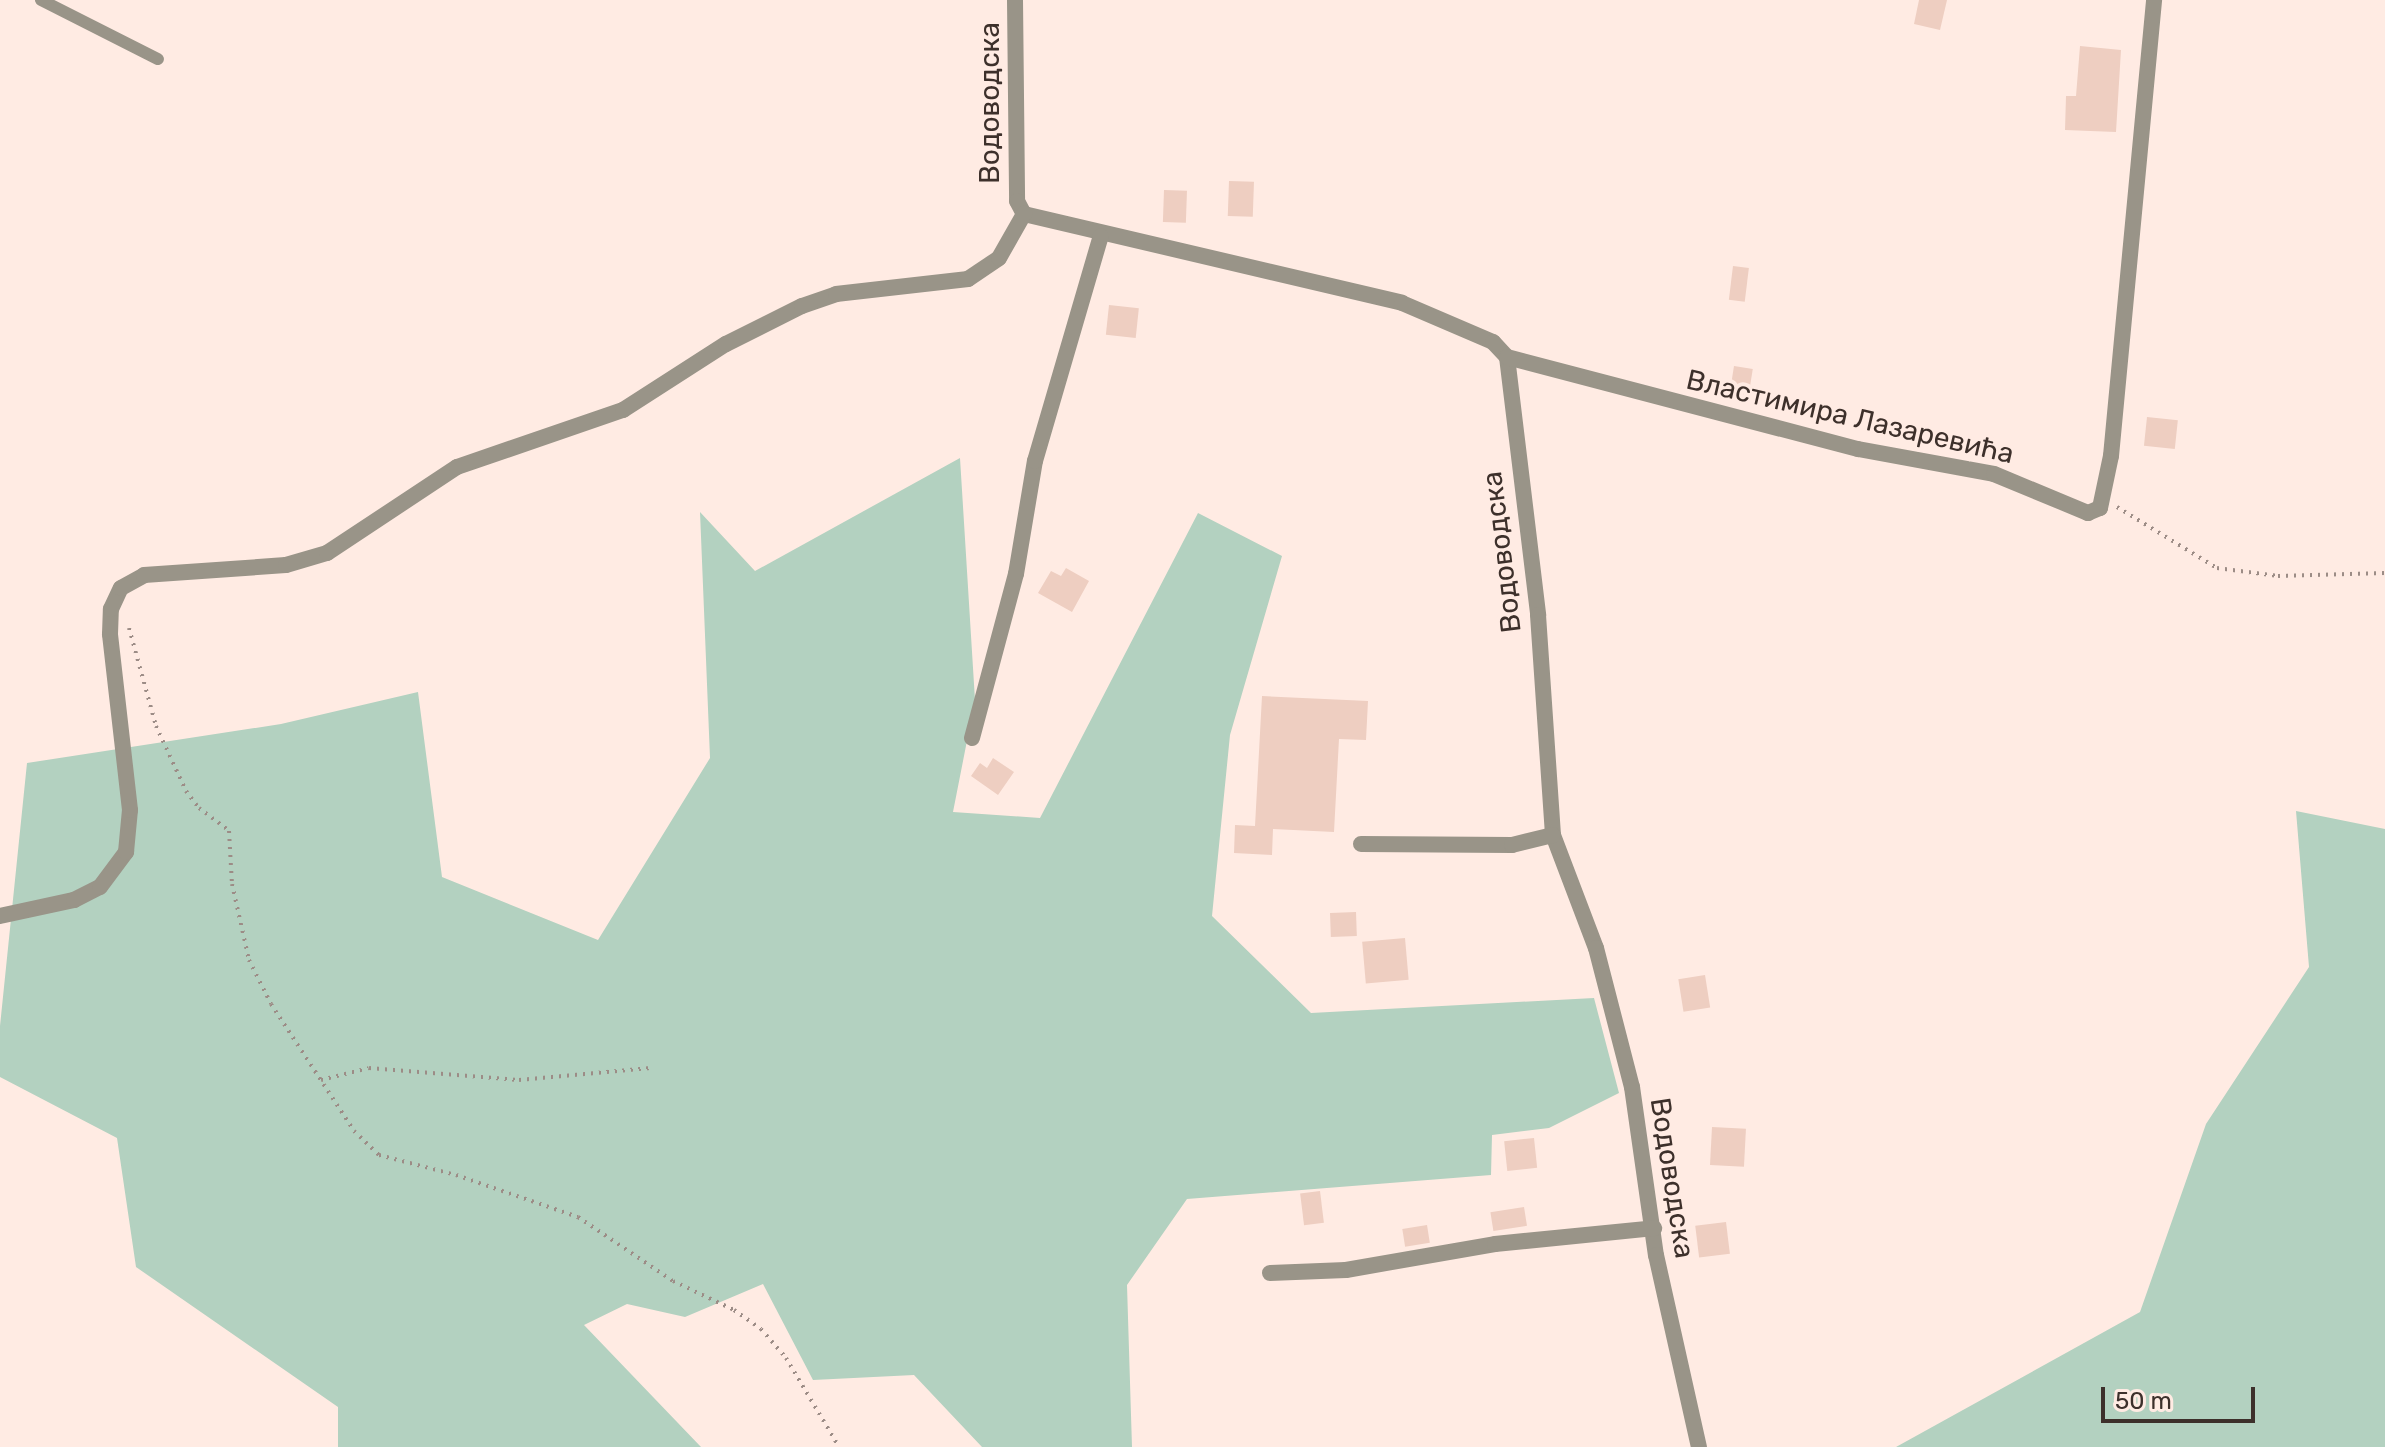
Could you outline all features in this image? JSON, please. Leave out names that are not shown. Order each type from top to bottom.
[{"type":"street","name":"Водоводска","points":[[1015,0],[1017,201],[1024,214],[1101,236],[1402,303],[1493,342],[1507,357],[1538,615],[1553,835],[1596,948],[1632,1087],[1654,1228],[1699,1447]]},
{"type":"street","points":[[2104,500],[2154,0]]},
{"type":"street","points":[[0,916],[87,894],[100,887],[126,852],[130,810],[110,634],[111,609],[121,588],[144,575],[286,565],[327,553],[457,467],[623,410],[726,344],[802,306],[836,294],[968,279],[999,258],[1024,214]]},
{"type":"street","points":[[972,738],[1016,574],[1035,461],[1101,236]]},
{"type":"street","name":"Властимира Лазаревића","points":[[1507,357],[1858,449],[1994,474],[2088,513],[2104,500]]},
{"type":"street","points":[[1361,844],[1512,845],[1553,835]]},
{"type":"street","points":[[1270,1273],[1346,1270],[1495,1244],[1654,1228]]},
{"type":"lane","points":[[41,0],[158,59]]},
{"type":"path","points":[[2104,500],[2217,568],[2278,576],[2385,573]]},
{"type":"path","points":[[127,618],[140,677],[176,770],[199,808],[229,831],[232,884],[249,960],[354,1131],[379,1155],[456,1175],[578,1217],[673,1281],[734,1310],[761,1329],[786,1358],[839,1447]]},
{"type":"path","points":[[321,1080],[369,1068],[519,1080],[650,1068]]},
{"type":"green space","points":[[960,458],[975,700],[953,812],[1040,818],[1198,513],[1282,556],[1230,735],[1212,916],[1311,1013],[1594,998],[1619,1093],[1549,1128],[1492,1135],[1491,1175],[1187,1199],[1127,1285],[1132,1447],[982,1447],[914,1375],[813,1380],[763,1284],[685,1317],[627,1304],[584,1325],[701,1447],[338,1447],[338,1407],[136,1267],[117,1138],[0,1077],[0,1026],[27,763],[281,724],[418,692],[442,877],[598,940],[710,758],[700,512],[755,571]]},
{"type":"green space","points":[[2296,811],[2385,829],[2385,1447],[1896,1447],[2140,1312],[2206,1124],[2309,967]]},
{"type":"building","points":[[1919,0],[1947,0],[1940,30],[1914,24]]},
{"type":"building","points":[[2080,46],[2121,50],[2116,132],[2065,130],[2066,96],[2076,96]]},
{"type":"building","points":[[1229,181],[1254,182],[1253,217],[1228,216]]},
{"type":"building","points":[[1164,190],[1187,191],[1186,223],[1163,222]]},
{"type":"building","points":[[1733,266],[1749,268],[1745,302],[1729,300]]},
{"type":"building","points":[[1109,305],[1139,308],[1136,338],[1106,335]]},
{"type":"building","points":[[1734,366],[1753,369],[1748,397],[1730,394]]},
{"type":"building","points":[[2147,417],[2178,420],[2175,449],[2144,446]]},
{"type":"building","points":[[1066,568],[1089,581],[1072,612],[1038,593],[1051,571],[1061,576]]},
{"type":"building","points":[[1262,696],[1368,701],[1366,740],[1339,739],[1334,832],[1273,829],[1272,855],[1234,853],[1235,825],[1255,826]]},
{"type":"building","points":[[993,758],[1014,772],[998,795],[971,776],[980,763],[987,768]]},
{"type":"building","points":[[1356,912],[1357,936],[1331,937],[1330,913]]},
{"type":"building","points":[[1405,938],[1409,980],[1366,984],[1362,942]]},
{"type":"building","points":[[1705,975],[1710,1008],[1683,1012],[1678,979]]},
{"type":"building","points":[[1712,1127],[1746,1129],[1744,1167],[1710,1165]]},
{"type":"building","points":[[1534,1138],[1537,1168],[1507,1171],[1504,1141]]},
{"type":"building","points":[[1320,1191],[1324,1223],[1304,1225],[1300,1193]]},
{"type":"building","points":[[1524,1207],[1527,1226],[1493,1231],[1490,1212]]},
{"type":"building","points":[[1726,1222],[1730,1254],[1699,1258],[1695,1226]]},
{"type":"building","points":[[1427,1225],[1430,1243],[1405,1247],[1402,1229]]}]
